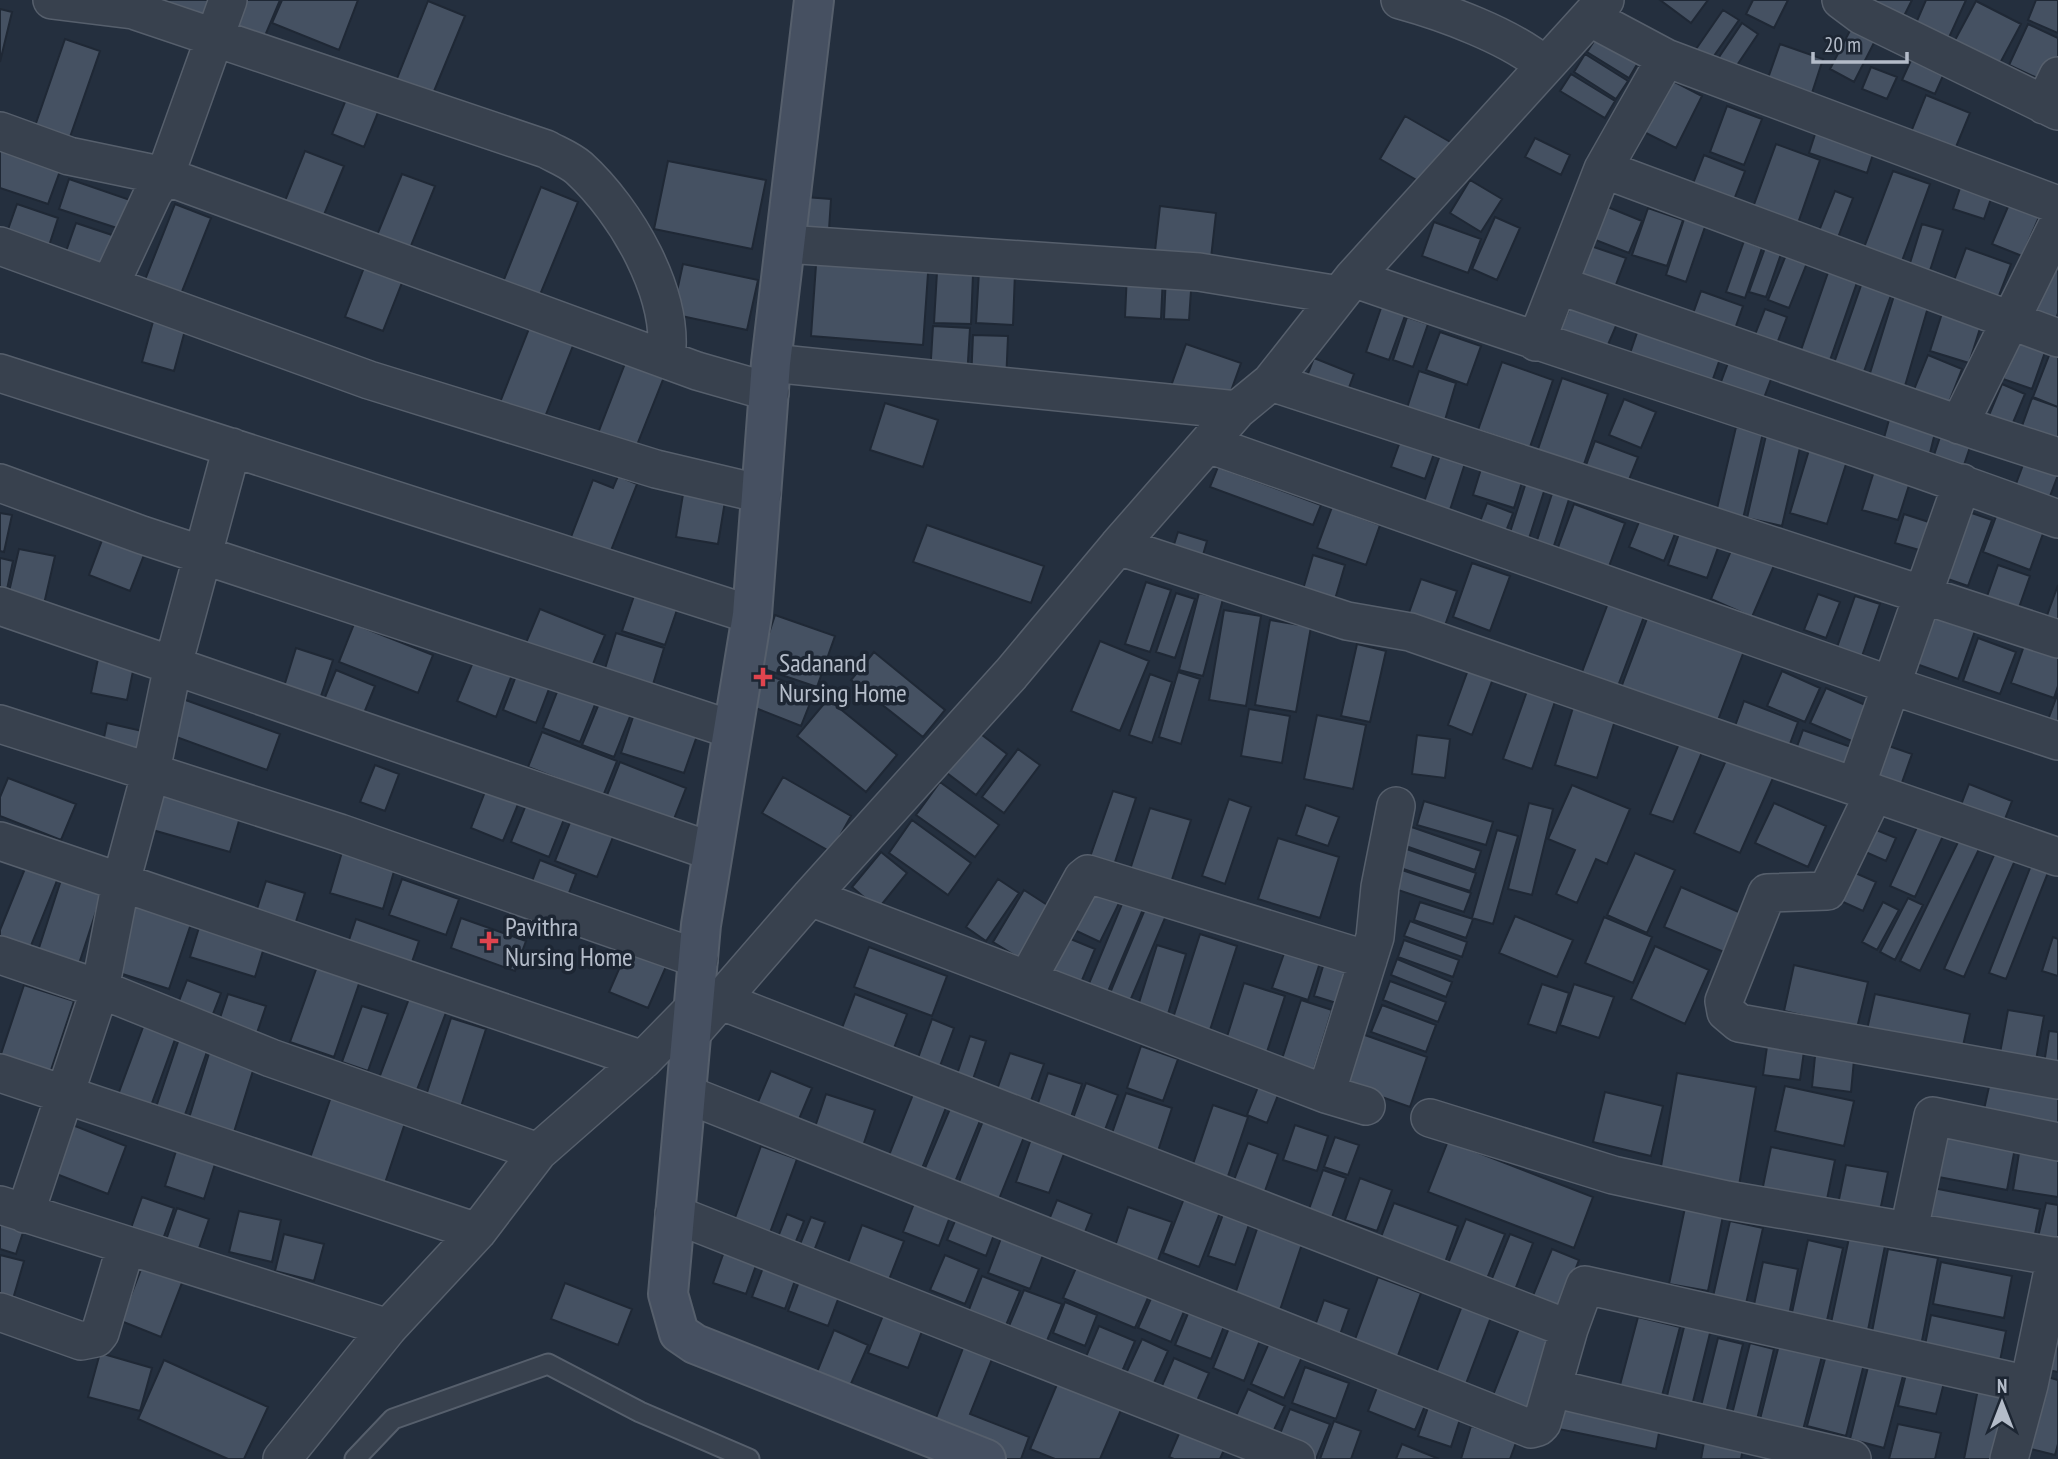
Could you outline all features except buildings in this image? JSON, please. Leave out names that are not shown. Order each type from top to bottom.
[{"type":"street","points":[[52,0],[133,10],[546,149],[577,166],[621,215],[654,281],[662,302],[669,341],[666,359]]},
{"type":"street","points":[[110,285],[153,194],[165,176],[228,0]]},
{"type":"street","points":[[814,0],[770,378],[752,615],[702,912],[699,959],[702,1014],[686,1094],[668,1294],[680,1333],[695,1344],[986,1459]]},
{"type":"street","points":[[1400,0],[1442,12],[1530,53],[1544,65]]},
{"type":"street","points":[[1841,0],[1861,15],[2053,97]]},
{"type":"street","points":[[282,1459],[388,1328],[477,1232],[538,1152],[643,1060],[702,1014],[1011,674],[1118,545],[1237,410],[1271,382],[1346,287],[1544,65],[1598,9],[1666,58],[2058,205]]},
{"type":"street","points":[[1536,342],[1603,169],[1666,58]]},
{"type":"street","points":[[0,131],[69,156],[165,176],[666,359],[770,378],[1237,410]]},
{"type":"street","points":[[1603,169],[2058,338]]},
{"type":"street","points":[[1959,425],[2058,224]]},
{"type":"street","points":[[785,244],[1199,272],[1346,287],[1536,342],[1962,484],[2058,519]]},
{"type":"street","points":[[0,246],[369,380],[656,469],[762,494]]},
{"type":"street","points":[[1558,285],[2058,457]]},
{"type":"street","points":[[0,373],[752,615]]},
{"type":"street","points":[[1271,382],[2058,639]]},
{"type":"street","points":[[1208,444],[1893,686],[2058,741]]},
{"type":"street","points":[[232,447],[173,665],[151,771],[121,882],[100,989],[63,1094],[12,1209],[388,1328]]},
{"type":"street","points":[[0,483],[203,555],[733,730]]},
{"type":"street","points":[[1962,484],[1893,686],[1865,790],[1827,891],[1767,893],[1724,1001],[1726,1012],[1739,1023],[2058,1080]]},
{"type":"street","points":[[1118,545],[1347,621],[1410,632],[2058,857]]},
{"type":"street","points":[[0,606],[712,851]]},
{"type":"street","points":[[0,723],[340,833],[699,959]]},
{"type":"street","points":[[1326,1094],[1375,937],[1380,887],[1396,806]]},
{"type":"street","points":[[0,841],[643,1060]]},
{"type":"street","points":[[1027,980],[1083,878],[1088,874],[1368,960]]},
{"type":"street","points":[[810,897],[1326,1094],[1366,1106]]},
{"type":"street","points":[[0,955],[100,989],[271,1058],[538,1152]]},
{"type":"street","points":[[702,1014],[1569,1329]]},
{"type":"street","points":[[0,1073],[477,1232]]},
{"type":"street","points":[[686,1094],[1524,1427],[1538,1427],[1542,1423],[1585,1284],[2040,1377]]},
{"type":"street","points":[[1909,1230],[1933,1116],[2058,1142]]},
{"type":"street","points":[[1430,1118],[1613,1175],[1727,1200],[2057,1257],[2040,1377],[2009,1459]]},
{"type":"street","points":[[674,1214],[1296,1459]]},
{"type":"street","points":[[0,1312],[81,1341],[96,1338],[100,1333],[126,1246]]},
{"type":"street","points":[[1552,1388],[1852,1459]]},
{"type":"lane","points":[[355,1459],[393,1419],[548,1364],[640,1412],[743,1458]]},
{"type":"place","name":"Sadanand Nursing Home","points":[[763,677]]},
{"type":"place","name":"Pavithra Nursing Home","points":[[489,941]]}]
